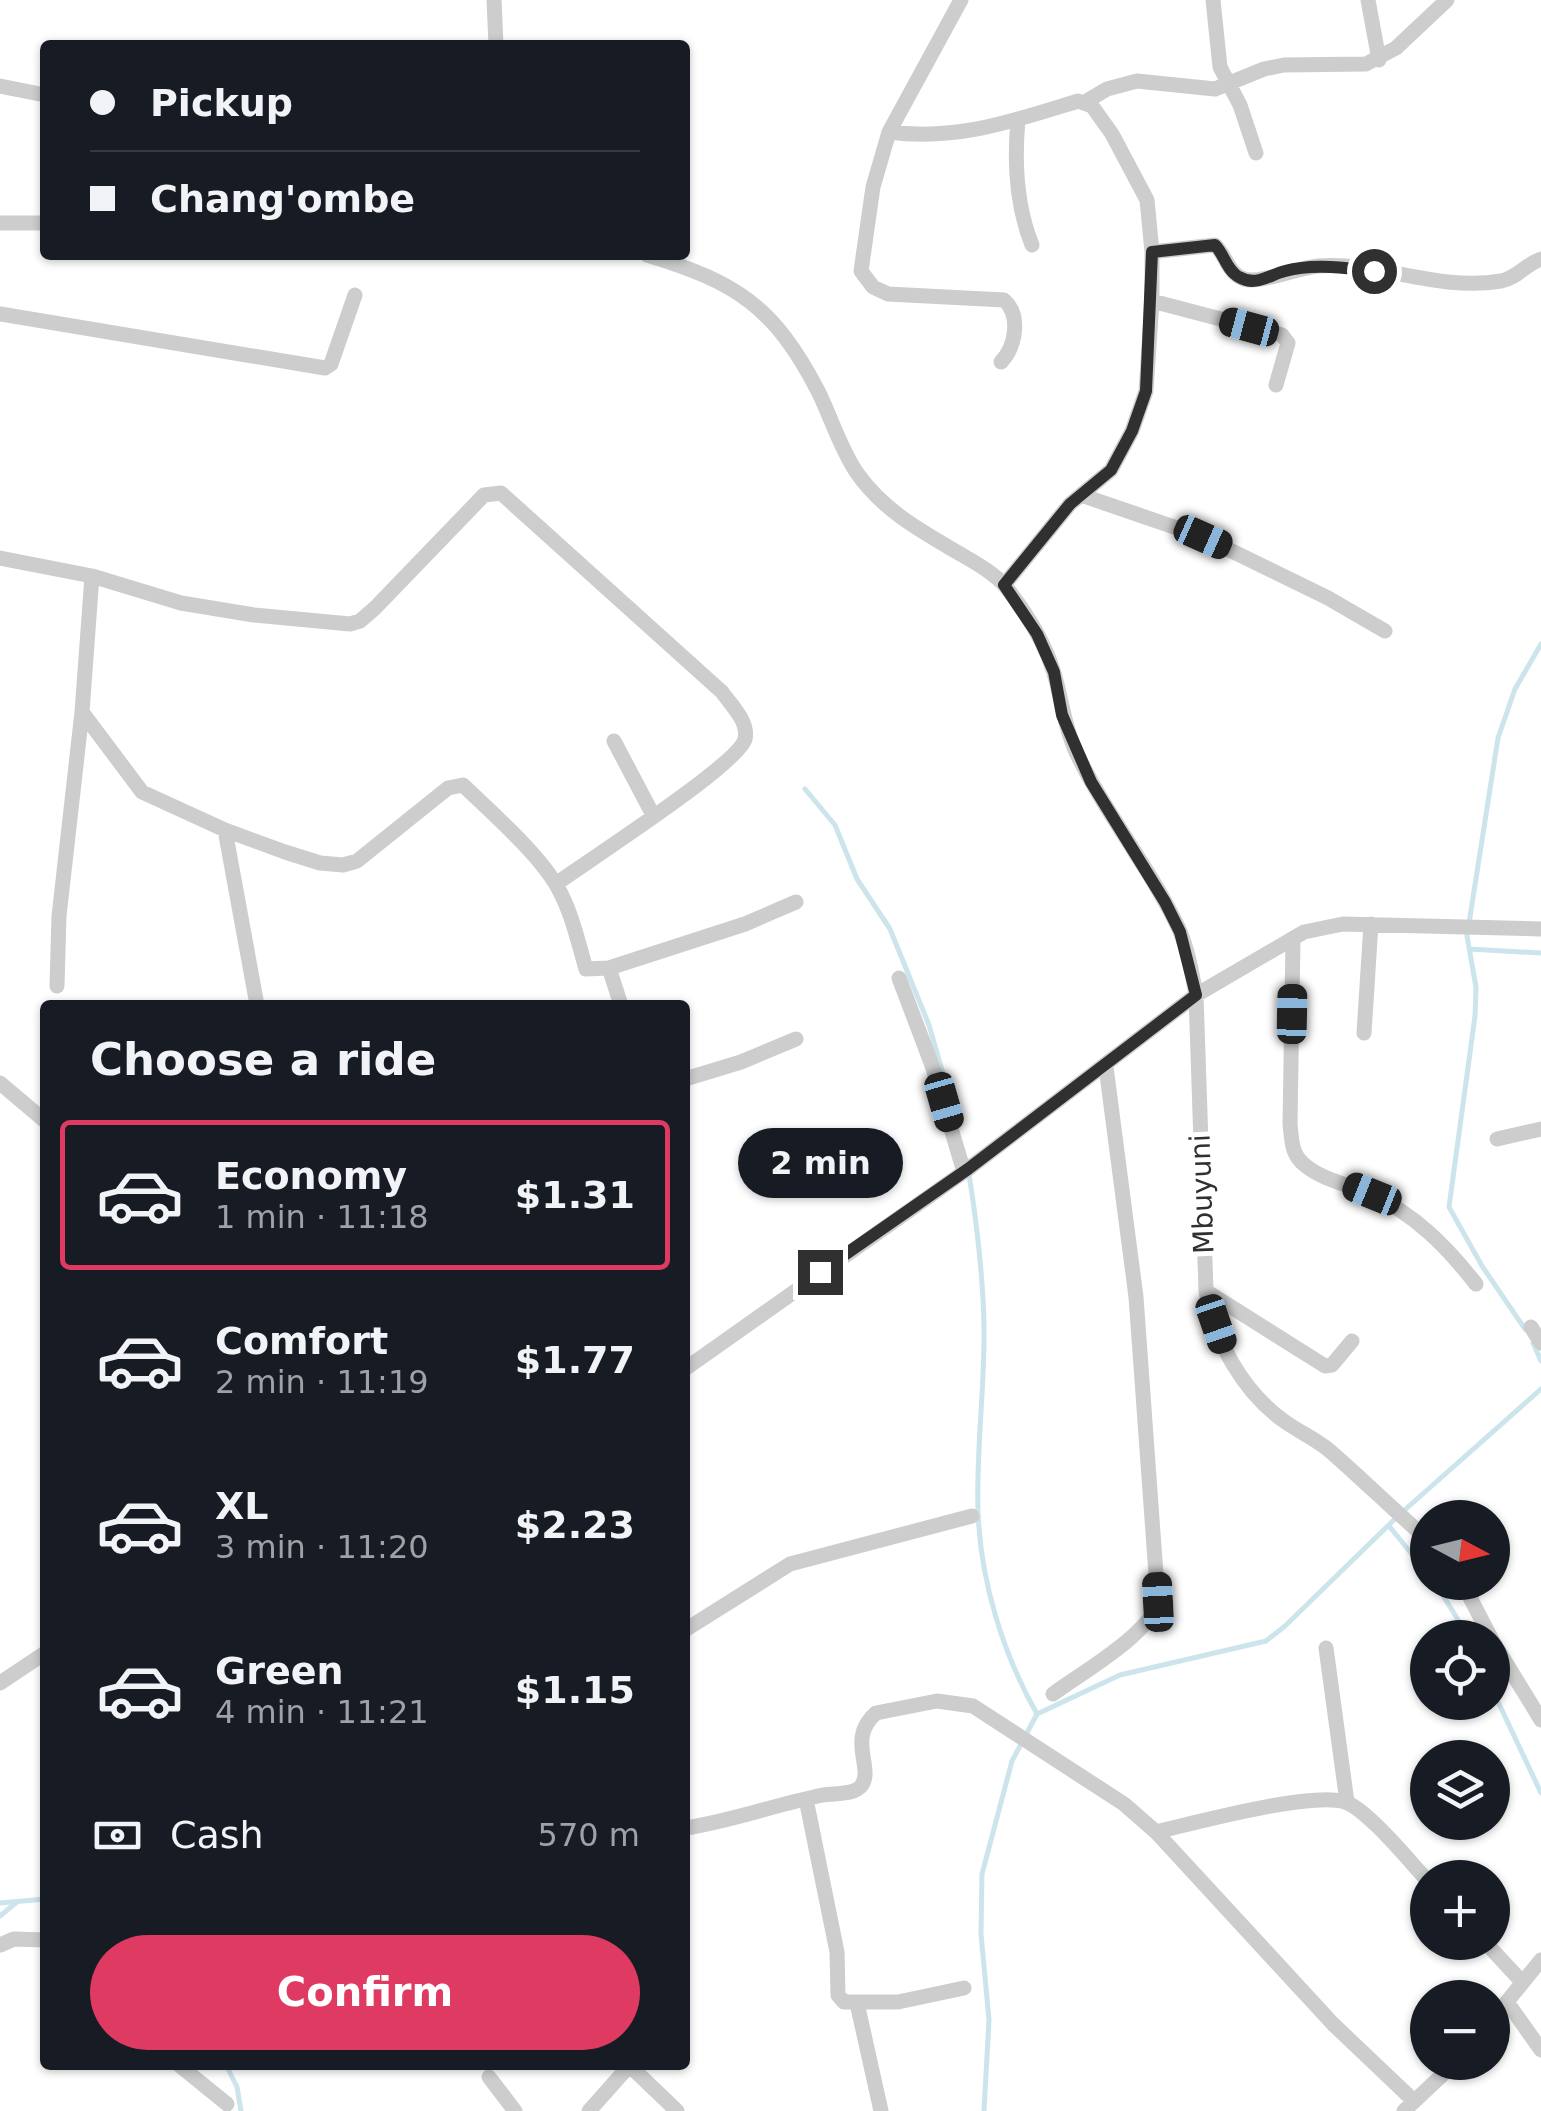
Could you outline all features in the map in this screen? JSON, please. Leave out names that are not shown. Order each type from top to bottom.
[{"type":"street","points":[[494,0],[496,40]]},
{"type":"street","points":[[961,0],[889,132],[873,186],[861,271],[873,287],[888,294],[1004,300],[1011,306],[1014,324],[1010,352],[1002,362]]},
{"type":"street","points":[[1213,0],[1218,55],[1256,152]]},
{"type":"street","points":[[1368,0],[1379,60]]},
{"type":"street","points":[[1085,102],[1107,89],[1137,81],[1215,88],[1274,67],[1327,62],[1366,64],[1379,60],[1447,0]]},
{"type":"street","points":[[0,86],[40,94]]},
{"type":"street","points":[[889,132],[939,136],[1085,102],[1112,134],[1146,200],[1152,301],[1146,391],[1132,431],[1111,470],[1081,495],[1004,585]]},
{"type":"street","points":[[1018,120],[1014,160],[1022,221],[1032,245]]},
{"type":"street","points":[[0,223],[40,223]]},
{"type":"street","points":[[1152,252],[1215,245],[1238,277],[1254,281],[1288,270],[1322,266],[1447,284],[1509,278],[1530,262],[1541,259]]},
{"type":"street","name":"Mbuyuni","points":[[664,260],[688,267],[748,297],[773,322],[817,388],[856,472],[903,520],[983,567],[1004,585],[1037,634],[1054,672],[1062,715],[1091,782],[1180,932],[1196,995],[1206,1291],[1225,1350],[1243,1380],[1281,1419],[1326,1448],[1410,1524]]},
{"type":"street","points":[[0,314],[326,368],[331,364],[354,295]]},
{"type":"street","points":[[1152,301],[1282,335],[1288,343],[1287,352],[1276,385]]},
{"type":"street","points":[[0,558],[92,576],[181,602],[254,615],[350,624],[360,621],[374,608],[484,495],[500,494],[722,692],[742,720],[746,735],[736,755],[706,780],[556,884]]},
{"type":"street","points":[[1081,495],[1203,537],[1328,598],[1385,631]]},
{"type":"street","points":[[57,986],[59,916],[82,712],[92,576]]},
{"type":"street","points":[[82,712],[142,792],[224,830],[320,863],[343,865],[357,861],[448,788],[463,786],[501,820],[556,884],[586,969],[609,968],[745,924],[796,902]]},
{"type":"street","points":[[614,742],[652,815]]},
{"type":"street","points":[[224,830],[256,1000]]},
{"type":"street","points":[[690,1365],[964,1172],[1196,995],[1304,932],[1343,924],[1541,929]]},
{"type":"street","points":[[1364,1033],[1371,924]]},
{"type":"street","points":[[1293,940],[1293,1153],[1308,1168],[1403,1211],[1454,1256],[1476,1284]]},
{"type":"street","points":[[609,968],[619,1000]]},
{"type":"street","points":[[900,978],[933,1068],[964,1172]]},
{"type":"street","points":[[690,1077],[796,1039]]},
{"type":"street","points":[[1053,1694],[1124,1644],[1154,1614],[1158,1602],[1136,1297],[1106,1066]]},
{"type":"street","points":[[0,1082],[40,1118]]},
{"type":"street","points":[[1497,1138],[1541,1129]]},
{"type":"street","points":[[1206,1291],[1325,1366],[1332,1365],[1352,1341]]},
{"type":"street","points":[[1531,1327],[1541,1343]]},
{"type":"street","points":[[690,1627],[790,1564],[972,1516]]},
{"type":"street","points":[[1326,1648],[1347,1802]]},
{"type":"street","points":[[0,1683],[40,1656]]},
{"type":"street","points":[[1510,1669],[1541,1720]]},
{"type":"street","points":[[690,1827],[806,1798],[853,1791],[861,1786],[865,1776],[862,1732],[876,1713],[920,1703],[974,1706],[1124,1804],[1156,1832],[1409,2106],[1437,2080]]},
{"type":"street","points":[[806,1798],[837,1952],[838,1996],[844,2002],[898,2002],[964,1988]]},
{"type":"street","points":[[1156,1832],[1325,1798],[1347,1802],[1410,1862]]},
{"type":"street","points":[[0,1946],[14,1938],[40,1940]]},
{"type":"street","points":[[1502,1960],[1522,1982]]},
{"type":"street","points":[[1510,1998],[1541,1960]]},
{"type":"street","points":[[857,2003],[881,2111]]},
{"type":"street","points":[[1510,2006],[1541,2050]]},
{"type":"street","points":[[185,2070],[227,2104]]},
{"type":"street","points":[[590,2111],[625,2070]]},
{"type":"street","points":[[634,2070],[677,2111]]},
{"type":"street","points":[[490,2077],[515,2111]]},
{"type":"waterway","points":[[1525,1329],[1482,1266],[1449,1207],[1475,1016],[1476,987],[1467,936],[1498,738],[1515,689],[1541,644]]},
{"type":"waterway","points":[[805,789],[835,825],[857,879],[890,929],[929,1025],[952,1105]]},
{"type":"waterway","points":[[1469,949],[1541,953]]},
{"type":"waterway","points":[[969,1174],[984,1326],[978,1487],[983,1563],[1004,1642],[1037,1714]]},
{"type":"waterway","points":[[1533,1343],[1541,1361]]},
{"type":"waterway","points":[[984,2111],[989,2020],[981,1934],[982,1874],[1012,1761],[1037,1714],[1120,1675],[1266,1641],[1399,1515],[1541,1389]]},
{"type":"waterway","points":[[1389,1526],[1410,1552]]},
{"type":"waterway","points":[[1446,1600],[1458,1620]]},
{"type":"waterway","points":[[1507,1720],[1541,1793]]},
{"type":"waterway","points":[[0,1903],[40,1899]]},
{"type":"waterway","points":[[0,1916],[17,1902]]},
{"type":"waterway","points":[[228,2070],[237,2087],[241,2111]]},
{"type":"route","points":[[820,1272],[968,1169],[1196,995],[1180,932],[1091,782],[1062,715],[1054,672],[1037,634],[1004,585],[1070,504],[1111,470],[1132,431],[1146,391],[1152,252],[1215,245],[1238,277],[1254,281],[1288,270],[1322,266],[1374,271]]}]
